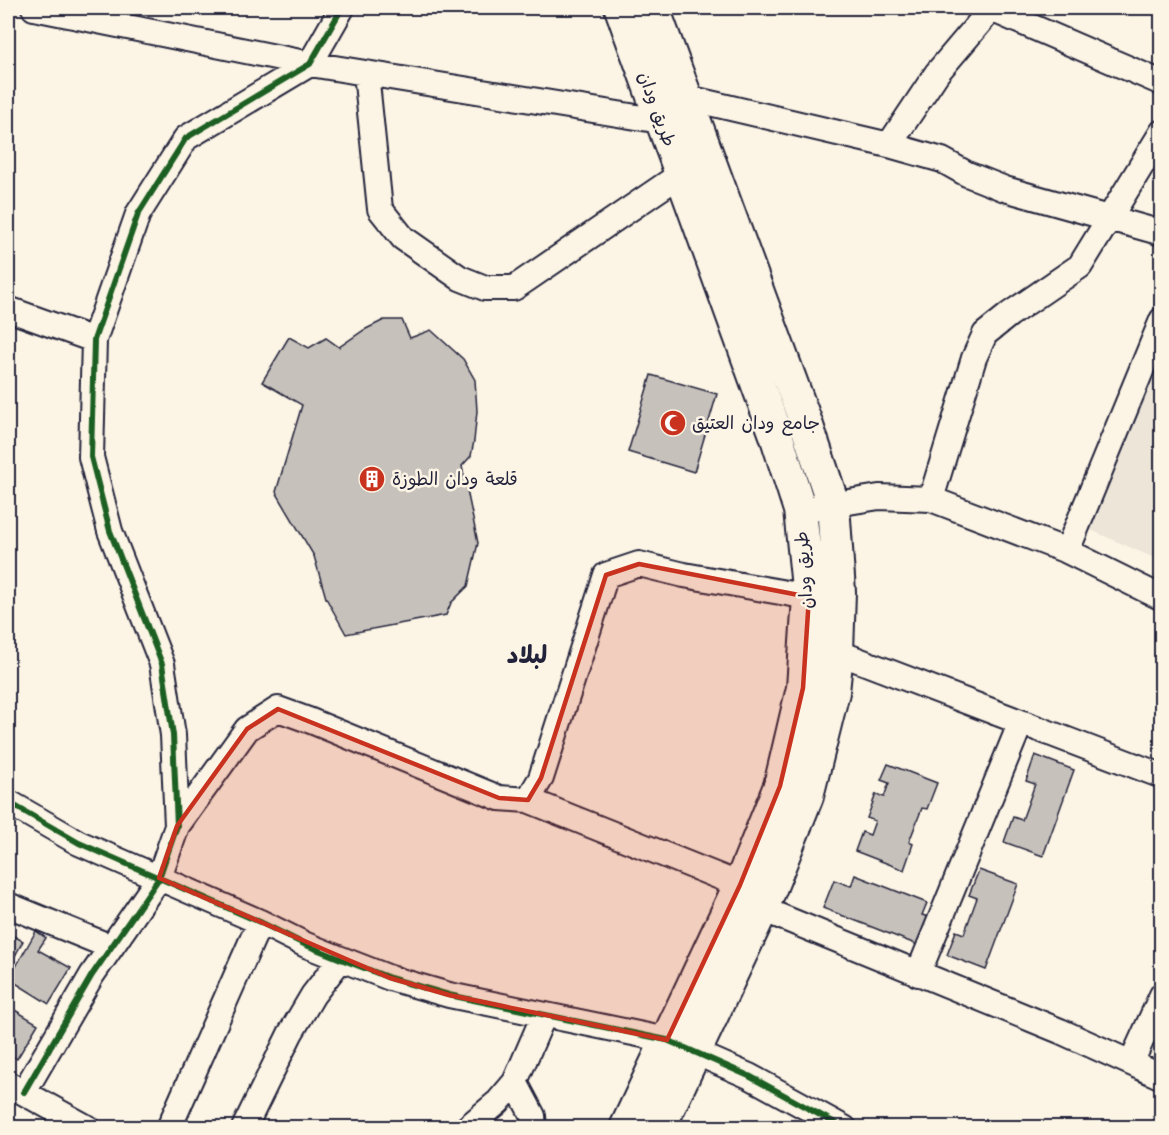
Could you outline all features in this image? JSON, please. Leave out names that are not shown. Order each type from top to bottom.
[{"type":"main road","name":"طريق ودان","points":[[621,8],[776,435],[800,510],[809,597],[803,688],[780,786],[740,885],[626,1128]]},
{"type":"main road","name":"طريق ودان","points":[[653,8],[802,411],[833,504],[839,592],[833,692],[807,796],[762,909],[659,1128]]},
{"type":"street","points":[[34,8],[310,64],[661,121]]},
{"type":"street","points":[[177,826],[173,735],[162,664],[110,531],[91,457],[94,340],[138,214],[186,138],[310,64],[342,8]]},
{"type":"street","points":[[889,145],[937,73],[992,8],[1161,83]]},
{"type":"street","points":[[366,73],[380,209],[403,238],[460,278],[485,288],[514,288],[681,174]]},
{"type":"street","points":[[684,97],[889,145],[942,160],[967,174],[1005,189],[1161,233]]},
{"type":"street","points":[[931,499],[974,358],[985,334],[1080,266],[1161,132]]},
{"type":"street","points":[[8,309],[94,340]]},
{"type":"street","points":[[1067,551],[1161,320]]},
{"type":"street","points":[[800,510],[879,497],[931,499],[1067,551],[1161,598]]},
{"type":"street","points":[[528,800],[541,778],[606,575],[639,564],[684,575],[809,597]]},
{"type":"street","points":[[837,652],[1161,776]]},
{"type":"street","points":[[75,1124],[16,1088],[159,878],[177,826],[247,729],[278,709],[499,798],[528,800],[740,885]]},
{"type":"street","points":[[918,974],[1021,722]]},
{"type":"street","points":[[8,802],[79,843],[341,959],[390,978],[449,995],[667,1040],[749,1076],[844,1128]]},
{"type":"street","points":[[8,905],[111,947]]},
{"type":"street","points":[[762,909],[1060,1031],[1161,1077]]},
{"type":"street","points":[[170,1128],[260,922]]},
{"type":"street","points":[[244,1128],[290,1034],[313,995],[341,959]]},
{"type":"street","points":[[1131,1063],[1161,995]]},
{"type":"street","points":[[467,1128],[498,1102],[515,1082],[544,1015]]},
{"type":"street","points":[[515,1082],[533,1116],[534,1128]]},
{"type":"highlighted area","points":[[639,564],[809,597],[803,688],[780,786],[740,885],[667,1040],[449,995],[390,978],[159,878],[177,826],[247,729],[278,709],[499,798],[528,800],[541,778],[606,575]]},
{"type":"shaded area","points":[[1162,345],[1161,561],[1082,526]]},
{"type":"building","name":"قلعة ودان الطوزة","points":[[384,320],[402,320],[410,338],[431,330],[463,359],[475,380],[477,411],[474,441],[471,456],[462,466],[478,543],[468,586],[451,603],[446,615],[346,634],[326,598],[314,556],[276,492],[302,405],[262,382],[289,337],[309,348],[326,338],[339,347]]},
{"type":"building","name":"جامع ودان العتيق","points":[[651,375],[717,394],[694,472],[628,452]]},
{"type":"building","points":[[1035,755],[1074,770],[1043,856],[1004,842],[1013,817],[1022,820],[1035,784],[1026,781]]},
{"type":"building","points":[[888,764],[937,783],[927,809],[922,808],[909,842],[913,844],[904,870],[855,851],[862,832],[870,835],[875,821],[867,818],[876,794],[884,797],[889,783],[881,780]]},
{"type":"building","points":[[979,870],[1018,884],[986,970],[947,955],[956,931],[964,934],[977,898],[969,895]]},
{"type":"building","points":[[855,875],[927,903],[922,915],[929,917],[918,945],[823,908],[834,880],[851,886]]},
{"type":"building","points":[[36,931],[46,938],[38,950],[71,968],[49,1004],[9,979]]},
{"type":"building","points":[[8,933],[23,941],[8,969]]},
{"type":"building","points":[[8,1006],[38,1024],[17,1059],[8,1053]]},
{"type":"cycle path","points":[[24,1092],[92,975],[159,878],[177,826],[173,735],[162,664],[110,531],[91,457],[94,340],[138,214],[186,138],[310,64],[342,8]]},
{"type":"cycle path","points":[[8,802],[79,843],[341,959],[390,978],[449,995],[667,1040],[749,1076],[844,1128]]},
{"type":"place","name":"جامع ودان العتيق","points":[[673,423]]},
{"type":"place","name":"قلعة ودان الطوزة","points":[[372,479]]},
{"type":"district","name":"لبلاد","points":[[527,655]]}]
